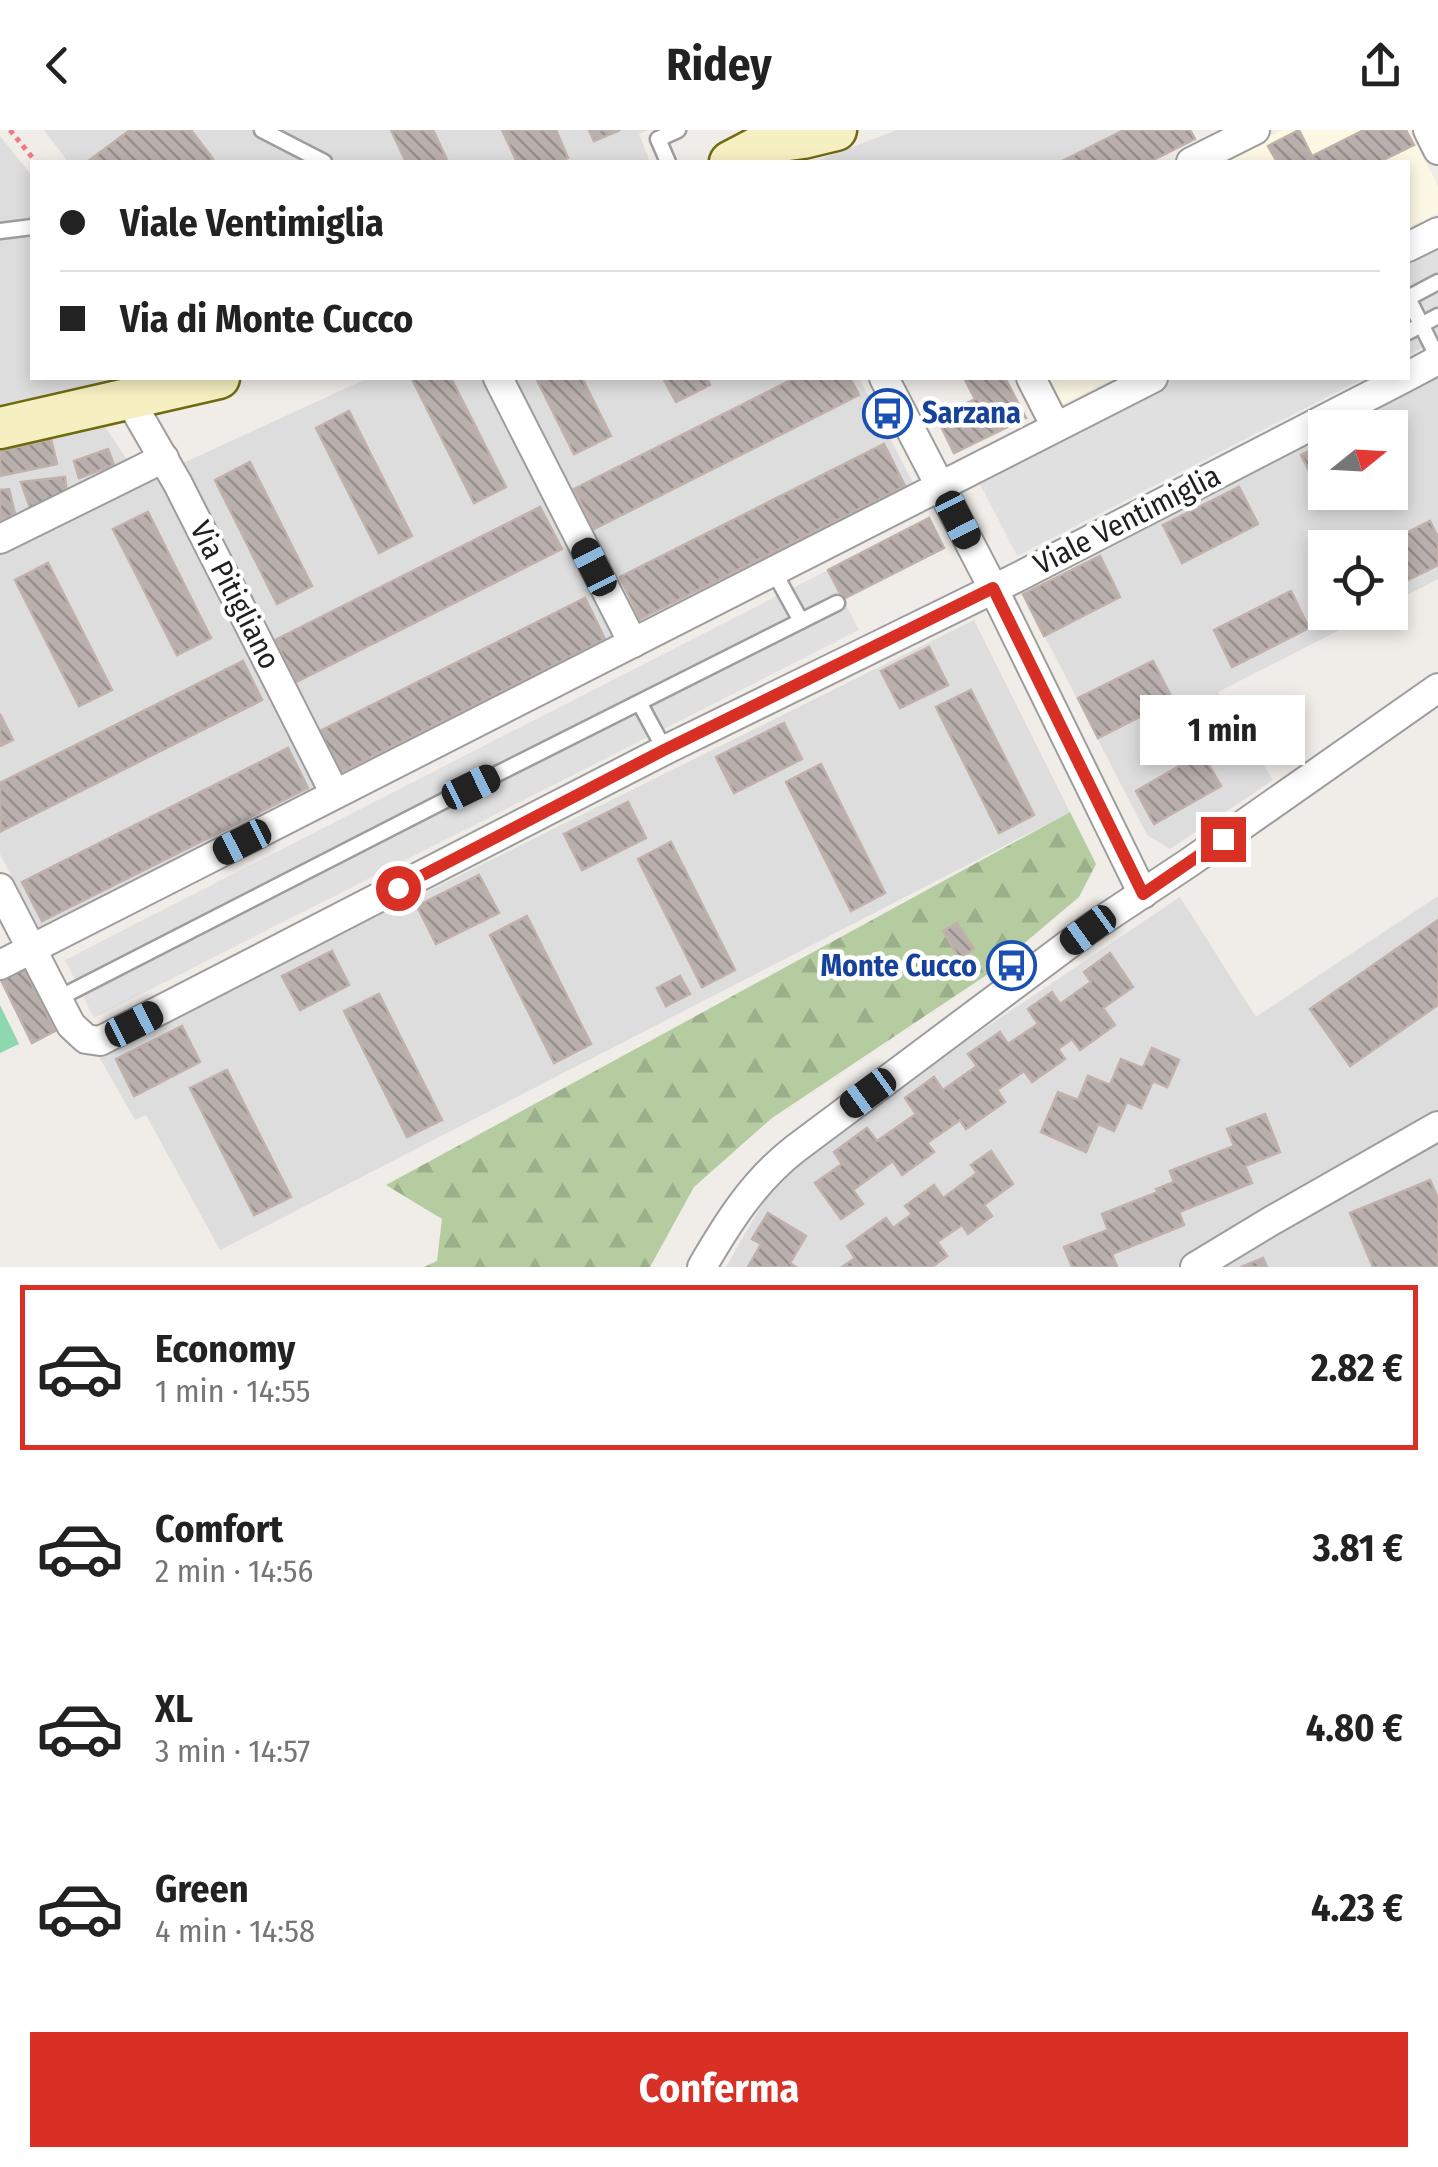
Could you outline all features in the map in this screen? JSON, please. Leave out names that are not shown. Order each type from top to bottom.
[{"type":"street","points":[[735,160],[774,145],[836,130]]},
{"type":"street","points":[[1195,160],[1254,130]]},
{"type":"street","points":[[1428,130],[1438,150]]},
{"type":"street","points":[[1410,247],[1438,232]]},
{"type":"street","name":"Viale Ventimiglia","points":[[1410,375],[1438,359]]},
{"type":"street","points":[[499,380],[632,643]]},
{"type":"street","points":[[885,380],[993,588],[1143,894]]},
{"type":"street","points":[[1032,380],[1056,427]]},
{"type":"street","points":[[0,965],[1150,380]]},
{"type":"street","name":"Viale Ventimiglia","points":[[0,888],[76,1032],[86,1039],[100,1040],[664,750],[993,588],[1400,380]]},
{"type":"street","points":[[0,428],[180,384]]},
{"type":"street","name":"Via Pitigliano","points":[[180,384],[164,458],[335,794]]},
{"type":"street","points":[[0,538],[164,458]]},
{"type":"street","points":[[702,1267],[745,1198],[781,1160],[836,1116],[1073,941],[1438,688]]},
{"type":"street","points":[[1196,1267],[1270,1220],[1434,1140]]},
{"type":"lane","points":[[262,130],[320,160]]},
{"type":"lane","points":[[667,160],[658,139],[678,130]]},
{"type":"lane","points":[[0,231],[30,227]]},
{"type":"lane","points":[[1410,297],[1438,282]]},
{"type":"lane","points":[[1438,316],[1414,328],[1438,359]]},
{"type":"lane","points":[[774,572],[802,621]]},
{"type":"lane","points":[[57,999],[837,603]]},
{"type":"lane","points":[[640,704],[664,750]]},
{"type":"path","points":[[10,130],[34,160]]},
{"type":"shaded area","points":[[44,130],[648,130],[639,134],[649,160],[66,160]]},
{"type":"shaded area","points":[[897,130],[1190,130],[1195,139],[1153,160],[818,160]]},
{"type":"shaded area","points":[[1282,130],[1409,130],[1438,186],[1438,213],[1410,227],[1410,160],[1222,160]]},
{"type":"shaded area","points":[[0,136],[30,174],[30,380],[125,380],[0,412]]},
{"type":"shaded area","points":[[1438,240],[1438,339],[1410,354],[1410,255]]},
{"type":"shaded area","points":[[1438,376],[1438,579],[1408,595],[1408,530],[1308,530],[1308,630],[1340,630],[1218,692],[1273,780],[1170,849],[1147,835],[1023,594],[1308,444],[1308,510],[1408,510],[1408,410],[1372,410]]},
{"type":"shaded area","points":[[364,380],[860,380],[913,483],[38,928],[0,854],[0,442],[101,421],[142,482]]},
{"type":"shaded area","points":[[1050,380],[1111,380],[1063,404]]},
{"type":"shaded area","points":[[1167,380],[1360,380],[1017,556],[977,478]]},
{"type":"shaded area","points":[[828,570],[859,630],[94,1018],[65,960]]},
{"type":"shaded area","points":[[974,620],[1070,812],[220,1250],[146,1115],[135,1120],[98,1055]]},
{"type":"shaded area","points":[[1438,896],[1438,1267],[726,1267],[767,1195],[848,1120],[1180,897],[1256,1017]]},
{"type":"green space","points":[[1070,812],[1096,864],[1079,897],[988,974],[772,1118],[694,1187],[650,1267],[424,1267],[437,1261],[442,1219],[386,1185]]},
{"type":"green space","points":[[0,1005],[19,1044],[0,1053]]},
{"type":"building","points":[[130,130],[191,130],[213,159],[211,160],[90,160]]},
{"type":"building","points":[[391,130],[433,130],[447,160],[405,160]]},
{"type":"building","points":[[502,130],[556,130],[568,158],[563,160],[516,160]]},
{"type":"building","points":[[589,130],[620,130],[594,141]]},
{"type":"building","points":[[1124,130],[1190,130],[1195,139],[1153,160],[1064,160]]},
{"type":"building","points":[[1299,130],[1312,156],[1364,130],[1406,130],[1414,145],[1383,160],[1276,160],[1268,146]]},
{"type":"building","points":[[412,380],[452,380],[506,487],[474,503]]},
{"type":"building","points":[[537,380],[583,380],[611,436],[574,454]]},
{"type":"building","points":[[664,380],[708,380],[710,385],[676,402]]},
{"type":"building","points":[[791,380],[851,380],[859,395],[594,529],[574,489]]},
{"type":"building","points":[[965,380],[1006,380],[1026,418],[954,453],[937,418],[975,399]]},
{"type":"building","points":[[349,411],[412,536],[379,553],[316,428]]},
{"type":"building","points":[[51,439],[57,464],[0,476],[0,451]]},
{"type":"building","points":[[884,444],[905,486],[640,619],[620,577]]},
{"type":"building","points":[[108,449],[114,465],[79,478],[74,461]]},
{"type":"building","points":[[250,462],[312,586],[277,604],[215,480]]},
{"type":"building","points":[[65,477],[67,494],[30,508],[21,482]]},
{"type":"building","points":[[1239,487],[1258,524],[1182,563],[1163,525]]},
{"type":"building","points":[[9,489],[15,514],[0,520],[0,490]]},
{"type":"building","points":[[540,507],[562,549],[296,682],[275,640]]},
{"type":"building","points":[[148,512],[211,638],[177,655],[113,529]]},
{"type":"building","points":[[929,518],[944,548],[843,599],[828,570]]},
{"type":"building","points":[[1430,521],[1438,537],[1438,565],[1408,580],[1408,532]]},
{"type":"building","points":[[1100,556],[1120,597],[1044,636],[1023,594]]},
{"type":"building","points":[[48,563],[112,690],[79,706],[15,580]]},
{"type":"building","points":[[1291,591],[1308,626],[1232,667],[1214,630]]},
{"type":"building","points":[[585,598],[605,639],[341,772],[320,731]]},
{"type":"building","points":[[929,647],[948,685],[900,708],[881,671]]},
{"type":"building","points":[[243,661],[262,700],[1,831],[0,783]]},
{"type":"building","points":[[1153,661],[1173,700],[1098,738],[1078,698]]},
{"type":"building","points":[[971,690],[1034,815],[999,833],[936,707]]},
{"type":"building","points":[[0,714],[13,740],[0,746]]},
{"type":"building","points":[[784,723],[802,759],[734,793],[716,757]]},
{"type":"building","points":[[288,748],[308,788],[42,921],[22,882]]},
{"type":"building","points":[[1202,753],[1221,786],[1154,824],[1136,791]]},
{"type":"building","points":[[821,764],[885,893],[851,911],[786,782]]},
{"type":"building","points":[[628,802],[646,838],[582,870],[564,834]]},
{"type":"building","points":[[671,842],[735,970],[702,987],[638,859]]},
{"type":"building","points":[[479,875],[499,913],[436,944],[417,906]]},
{"type":"building","points":[[527,916],[591,1044],[554,1063],[490,935]]},
{"type":"building","points":[[1438,920],[1438,1005],[1350,1066],[1310,1009]]},
{"type":"building","points":[[957,923],[974,949],[959,958],[943,931]]},
{"type":"building","points":[[332,951],[349,985],[300,1010],[282,976]]},
{"type":"building","points":[[1110,953],[1133,987],[1103,1008],[1115,1025],[1080,1050],[1072,1039],[1058,1049],[1065,1059],[1032,1082],[1024,1071],[997,1090],[1005,1102],[966,1129],[960,1120],[927,1143],[934,1152],[902,1175],[893,1161],[853,1190],[863,1204],[841,1219],[815,1183],[842,1164],[834,1152],[867,1128],[877,1141],[916,1114],[905,1098],[934,1077],[943,1090],[977,1066],[968,1054],[1000,1032],[1008,1044],[1038,1024],[1028,1009],[1052,992],[1060,1004],[1091,982],[1084,972]]},
{"type":"building","points":[[24,969],[55,1031],[32,1043],[1,980]]},
{"type":"building","points":[[680,976],[690,994],[666,1006],[657,988]]},
{"type":"building","points":[[379,994],[442,1120],[407,1137],[344,1011]]},
{"type":"building","points":[[182,1026],[200,1062],[134,1096],[116,1059]]},
{"type":"building","points":[[1152,1048],[1179,1060],[1167,1087],[1153,1081],[1141,1108],[1127,1102],[1114,1131],[1098,1124],[1086,1152],[1041,1132],[1058,1092],[1078,1100],[1088,1076],[1110,1085],[1121,1059],[1143,1068]]},
{"type":"building","points":[[227,1070],[291,1197],[254,1215],[190,1088]]},
{"type":"building","points":[[1265,1114],[1280,1152],[1245,1166],[1252,1183],[1179,1212],[1184,1225],[1112,1254],[1117,1267],[1072,1267],[1064,1247],[1108,1230],[1102,1214],[1174,1182],[1170,1171],[1234,1146],[1227,1129]]},
{"type":"building","points":[[991,1151],[1013,1184],[984,1205],[992,1216],[968,1234],[962,1225],[937,1242],[947,1256],[932,1267],[842,1267],[855,1258],[847,1246],[886,1218],[893,1228],[912,1214],[905,1206],[934,1185],[943,1198],[977,1173],[971,1165]]},
{"type":"building","points":[[1430,1180],[1438,1198],[1438,1267],[1373,1267],[1350,1213]]},
{"type":"building","points":[[768,1213],[806,1236],[790,1263],[796,1267],[748,1267],[761,1244],[752,1239]]},
{"type":"building","points":[[1263,1258],[1267,1267],[1241,1267]]},
{"type":"place","name":"Sarzana","points":[[887,413]]},
{"type":"place","name":"Monte Cucco","points":[[1012,966]]},
{"type":"route","points":[[398,888],[664,750],[993,588],[1143,894],[1223,839]]}]
